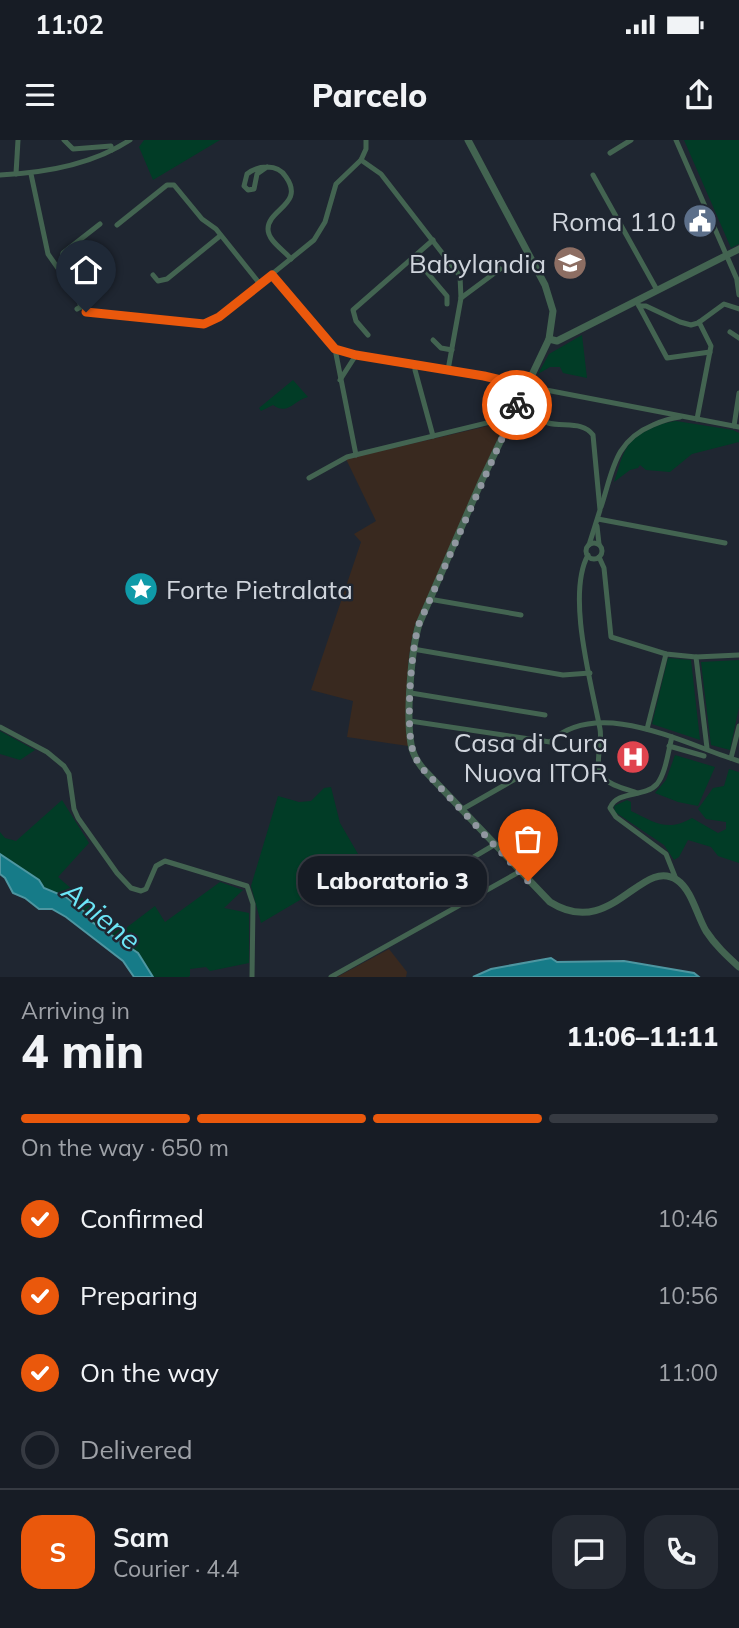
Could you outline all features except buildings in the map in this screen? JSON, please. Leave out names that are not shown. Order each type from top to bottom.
[{"type":"street","points":[[16,174],[18,140]]},
{"type":"street","points":[[64,140],[73,149],[111,146],[112,150]]},
{"type":"street","points":[[0,175],[31,174],[63,168],[112,150],[130,140]]},
{"type":"street","points":[[100,224],[63,253],[62,258],[84,308],[107,315],[204,324],[219,317],[308,246],[319,234],[336,184],[361,160],[366,149],[366,140]]},
{"type":"street","points":[[468,140],[545,285],[553,315],[549,339],[511,417],[419,624],[413,649],[411,743],[417,760],[519,872],[550,902],[579,914],[602,909],[655,877],[667,876],[676,879],[684,887],[708,933],[739,967]]},
{"type":"street","points":[[610,153],[631,140]]},
{"type":"street","points":[[676,140],[738,282],[739,295]]},
{"type":"street","points":[[361,160],[372,165],[381,174],[457,271],[462,282],[448,370]]},
{"type":"street","points":[[267,167],[257,174],[256,188],[251,191],[244,183],[247,174],[255,169],[267,167],[274,167],[283,172],[290,185],[288,202],[270,221],[268,231],[272,240],[291,259]]},
{"type":"street","points":[[31,174],[48,254],[74,285]]},
{"type":"street","points":[[593,175],[657,290]]},
{"type":"street","points":[[117,225],[167,185],[172,184],[202,219],[216,229],[260,284]]},
{"type":"street","points":[[153,275],[158,281],[167,279],[220,236]]},
{"type":"street","points":[[368,335],[356,321],[352,310],[433,240]]},
{"type":"street","points":[[549,339],[559,340],[638,304],[657,290],[739,248]]},
{"type":"street","points":[[414,257],[447,296],[447,304]]},
{"type":"street","points":[[461,298],[500,269]]},
{"type":"street","points":[[74,285],[87,271]]},
{"type":"street","points":[[272,275],[335,349],[356,455]]},
{"type":"street","points":[[638,304],[683,324],[699,323],[722,305],[739,309]]},
{"type":"street","points":[[638,304],[667,358],[710,352]]},
{"type":"street","points":[[697,419],[710,352],[710,343],[699,323]]},
{"type":"street","points":[[730,332],[739,338]]},
{"type":"street","points":[[433,341],[440,348],[452,350]]},
{"type":"street","points":[[335,349],[736,426],[739,393]]},
{"type":"street","points":[[340,380],[356,355]]},
{"type":"street","points":[[415,370],[433,436]]},
{"type":"street","points":[[522,395],[533,402],[548,423],[577,426],[592,434],[600,510]]},
{"type":"street","points":[[664,420],[666,412]]},
{"type":"street","points":[[309,478],[336,462],[356,455],[511,417]]},
{"type":"street","points":[[637,793],[608,782],[602,775],[599,764],[600,731],[579,595],[581,575],[616,462],[625,443],[639,431],[664,420],[685,417]]},
{"type":"street","points":[[597,521],[725,543]]},
{"type":"street","points":[[597,521],[602,552],[599,557]]},
{"type":"street","points":[[589,545],[599,544]]},
{"type":"street","points":[[589,555],[593,558],[599,557]]},
{"type":"street","points":[[599,557],[604,568],[611,637],[666,654],[696,657],[739,655]]},
{"type":"street","points":[[429,599],[521,615]]},
{"type":"street","points":[[413,649],[563,675],[590,673]]},
{"type":"street","points":[[647,729],[666,654]]},
{"type":"street","points":[[696,657],[707,748]]},
{"type":"street","points":[[411,693],[545,716]]},
{"type":"street","points":[[410,721],[550,742],[569,728],[598,723],[647,729],[739,761]]},
{"type":"street","points":[[731,758],[739,726]]},
{"type":"street","points":[[0,727],[47,752],[64,766],[70,777],[76,814],[100,850],[131,888],[139,891],[146,889],[156,866],[163,862],[247,886],[253,904],[252,977]]},
{"type":"street","points":[[671,737],[659,782],[649,791],[614,802],[610,811],[663,851],[671,863],[676,879]]},
{"type":"street","points":[[669,746],[704,757]]},
{"type":"street","points":[[461,810],[531,770]]},
{"type":"street","points":[[435,880],[494,845]]},
{"type":"street","points":[[331,977],[519,872]]},
{"type":"shaded area","points":[[505,422],[415,625],[408,665],[408,746],[347,737],[353,701],[311,690],[361,542],[354,534],[376,521],[346,459]]},
{"type":"shaded area","points":[[389,949],[407,972],[406,977],[337,977]]},
{"type":"green space","points":[[144,140],[220,140],[153,180],[139,147]]},
{"type":"green space","points":[[684,140],[739,140],[739,244],[731,248]]},
{"type":"green space","points":[[582,335],[587,378],[563,373],[560,367],[550,367],[538,374],[549,354]]},
{"type":"green space","points":[[293,380],[308,397],[287,408],[273,405],[261,411],[259,408]]},
{"type":"green space","points":[[676,421],[733,430],[739,433],[739,442],[692,454],[670,472],[646,470],[640,465],[614,482],[624,453],[635,439],[655,427]]},
{"type":"green space","points":[[668,658],[691,660],[700,740],[652,724]]},
{"type":"green space","points":[[739,660],[739,707],[730,750],[711,745],[701,662]]},
{"type":"green space","points":[[0,731],[35,750],[20,760],[0,754]]},
{"type":"green space","points":[[675,755],[715,767],[698,806],[655,793],[666,780]]},
{"type":"green space","points":[[729,769],[739,772],[739,863],[718,856],[711,847],[688,840],[679,857],[674,860],[664,845],[615,812],[614,806],[627,800],[631,802],[631,811],[655,822],[668,825],[692,818],[718,833],[726,829],[726,822],[706,819],[698,809],[713,788],[724,786]]},
{"type":"green space","points":[[331,787],[340,823],[365,866],[327,884],[261,923],[251,886],[278,796],[299,802],[311,801],[324,788]]},
{"type":"green space","points":[[62,800],[89,843],[58,877],[104,917],[126,928],[155,906],[165,922],[220,882],[243,890],[224,908],[249,913],[249,963],[210,971],[206,967],[190,969],[188,977],[153,977],[138,953],[89,920],[76,904],[39,885],[0,854],[0,832],[5,838],[16,841]]},
{"type":"water","points":[[0,854],[39,880],[44,888],[66,897],[86,913],[89,920],[138,953],[153,977],[134,977],[123,961],[66,917],[52,909],[39,909],[13,893],[0,874]]},
{"type":"water","points":[[551,958],[557,962],[624,961],[694,973],[699,977],[473,977],[491,969]]},
{"type":"way so far","points":[[517,405],[415,635],[410,721],[412,748],[421,767],[528,881]]},
{"type":"place","name":"Roma 110","points":[[700,221]]},
{"type":"place","name":"Babylandia","points":[[570,263]]},
{"type":"place","name":"Forte Pietralata","points":[[141,589]]},
{"type":"place","name":"Casa di Cura Nuova ITOR","points":[[633,757]]},
{"type":"place","name":"Laboratorio 3","points":[[528,881]]},
{"type":"route","points":[[86,312],[204,324],[219,317],[272,275],[335,349],[526,386],[517,405]]},
{"type":"water label","name":"Aniene","points":[[102,915]]}]
